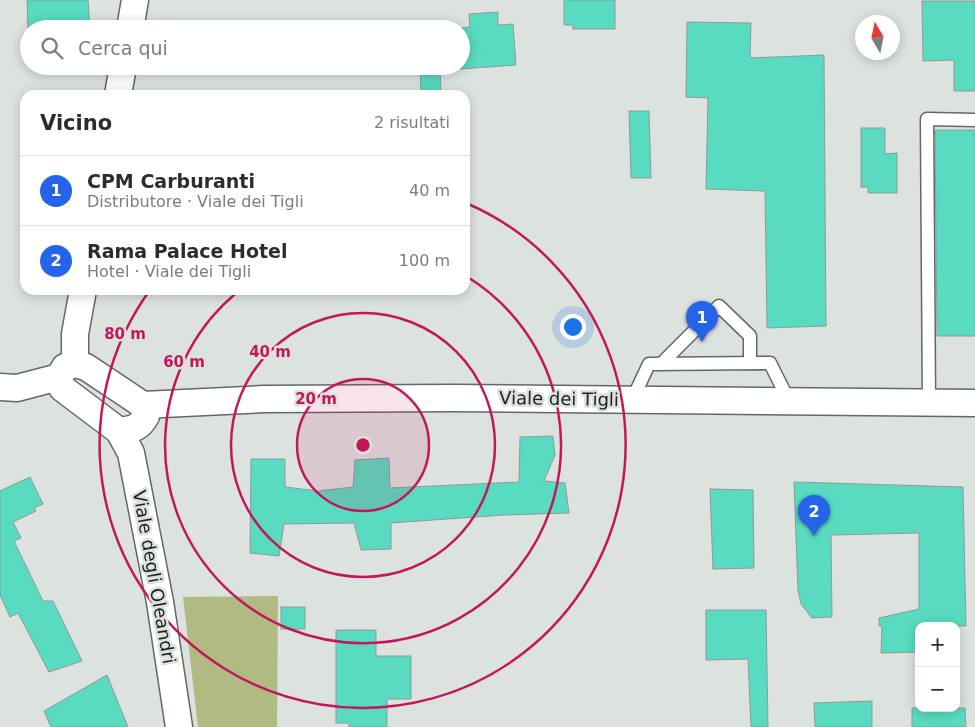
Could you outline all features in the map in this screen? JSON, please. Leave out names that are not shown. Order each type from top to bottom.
[{"type":"street","points":[[132,20],[135,0]]},
{"type":"street","points":[[119,90],[121,75]]},
{"type":"street","points":[[0,387],[18,388],[67,370],[86,367],[143,405],[146,416],[141,425],[135,429],[118,431],[62,388],[67,370],[75,334],[82,295]]},
{"type":"street","name":"Viale dei Tigli","points":[[143,405],[264,399],[454,398],[975,402]]},
{"type":"street","name":"Viale degli Oleandri","points":[[118,431],[131,453],[160,602],[179,727]]},
{"type":"lane","points":[[929,402],[927,119],[975,120]]},
{"type":"lane","points":[[661,364],[719,306],[750,336],[750,363]]},
{"type":"lane","points":[[632,400],[648,364],[770,362],[789,401]]},
{"type":"green space","points":[[278,596],[277,727],[198,727],[183,597]]},
{"type":"building","points":[[27,0],[88,0],[89,20],[28,20]]},
{"type":"building","points":[[564,0],[615,0],[615,29],[573,29],[573,25],[564,25]]},
{"type":"building","points":[[922,1],[975,1],[975,91],[954,91],[954,60],[923,61]]},
{"type":"building","points":[[498,12],[498,25],[513,24],[516,65],[470,68],[469,14]]},
{"type":"building","points":[[687,22],[751,23],[750,58],[824,55],[826,326],[767,328],[765,191],[706,189],[708,98],[686,97]]},
{"type":"building","points":[[420,75],[440,75],[441,90],[421,90]]},
{"type":"building","points":[[629,111],[649,111],[651,178],[631,178]]},
{"type":"building","points":[[861,128],[885,128],[885,154],[897,153],[897,193],[868,193],[868,187],[861,187]]},
{"type":"building","points":[[935,130],[975,130],[975,336],[937,336]]},
{"type":"building","points":[[553,436],[555,455],[544,481],[565,483],[569,513],[504,515],[391,523],[391,549],[361,550],[354,523],[284,524],[279,556],[250,553],[251,459],[285,459],[285,487],[318,491],[353,487],[355,460],[389,458],[390,488],[519,482],[520,437]]},
{"type":"building","points":[[30,477],[43,504],[34,508],[36,511],[13,522],[21,538],[14,541],[43,601],[53,601],[82,661],[49,672],[18,613],[10,617],[0,595],[0,491]]},
{"type":"building","points":[[794,482],[963,487],[966,626],[960,626],[960,622],[915,622],[915,652],[881,653],[882,626],[879,626],[879,618],[919,609],[919,533],[831,535],[832,617],[812,618],[801,604],[798,590]]},
{"type":"building","points":[[710,489],[753,490],[754,568],[713,569]]},
{"type":"building","points":[[281,607],[305,607],[305,629],[281,629]]},
{"type":"building","points":[[706,610],[766,610],[768,727],[751,727],[748,659],[706,660]]},
{"type":"building","points":[[336,630],[376,630],[376,656],[411,656],[411,699],[387,699],[387,727],[349,727],[349,723],[336,723]]},
{"type":"building","points":[[107,675],[128,727],[51,727],[44,711]]},
{"type":"building","points":[[872,701],[872,727],[815,727],[814,703]]},
{"type":"building","points":[[912,708],[915,708],[915,712],[960,712],[960,708],[965,708],[966,727],[912,727]]},
{"type":"place","name":"CPM Carburanti","points":[[702,342]]},
{"type":"place","name":"Rama Palace Hotel","points":[[814,536]]}]
